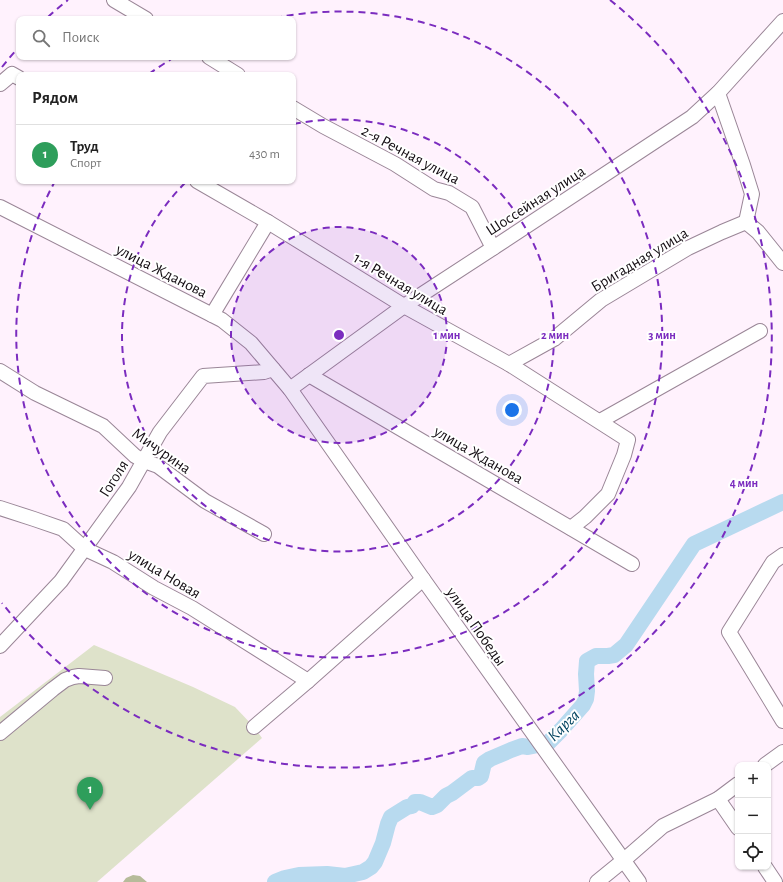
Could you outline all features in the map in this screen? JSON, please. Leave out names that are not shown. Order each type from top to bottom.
[{"type":"street","points":[[114,0],[141,16]]},
{"type":"street","name":"Шоссейная улица","points":[[290,389],[404,306],[692,117],[718,93],[783,21]]},
{"type":"street","points":[[214,60],[233,72]]},
{"type":"street","points":[[0,84],[12,74],[16,76]]},
{"type":"street","points":[[718,93],[752,194],[746,222],[758,232],[783,262]]},
{"type":"street","name":"2-я Речная улица","points":[[296,110],[323,126],[395,164],[434,189],[449,193],[472,207],[494,248]]},
{"type":"street","name":"1-я Речная улица","points":[[202,184],[268,222],[404,306],[509,364],[628,440],[624,455],[608,494],[585,517],[571,528]]},
{"type":"street","name":"улица Жданова","points":[[0,207],[222,320],[251,343],[290,389]]},
{"type":"street","points":[[212,315],[268,222]]},
{"type":"street","name":"Бригадная улица","points":[[509,364],[554,339],[601,300],[688,248],[746,222]]},
{"type":"street","points":[[600,421],[760,331]]},
{"type":"street","name":"Гоголя","points":[[0,646],[61,581],[129,488],[160,432],[203,376],[264,372],[273,369]]},
{"type":"street","name":"Мичурина","points":[[0,370],[35,393],[103,426],[136,456],[144,461],[158,466],[205,501],[264,534]]},
{"type":"street","name":"улица Жданова","points":[[309,375],[632,564]]},
{"type":"street","name":"улица Победы","points":[[290,389],[548,756],[639,882]]},
{"type":"street","name":"улица Новая","points":[[0,508],[63,529],[85,549],[113,562],[154,588],[192,608],[308,681]]},
{"type":"street","points":[[783,555],[773,562],[729,632],[783,721]]},
{"type":"street","points":[[254,727],[423,579]]},
{"type":"street","points":[[0,733],[52,689],[65,680],[79,676],[105,678]]},
{"type":"street","points":[[769,762],[783,752]]},
{"type":"street","points":[[597,882],[663,826],[718,799],[735,786]]},
{"type":"street","points":[[718,799],[735,824]]},
{"type":"street","points":[[767,870],[775,882]]},
{"type":"green space","points":[[94,645],[193,687],[235,707],[262,738],[97,882],[0,882],[0,717]]},
{"type":"green space","points":[[133,875],[140,876],[147,882],[123,882],[126,878]]},
{"type":"waterway","name":"Карга","points":[[275,882],[299,875],[327,874],[345,876],[363,872],[371,867],[375,862],[391,817],[407,807],[412,806],[415,802],[420,802],[432,807],[437,805],[446,796],[472,778],[478,778],[481,776],[484,763],[490,759],[522,746],[528,747],[548,743],[583,705],[586,699],[587,661],[596,656],[614,655],[626,645],[694,544],[783,502]]},
{"type":"place","name":"Труд","points":[[90,810]]}]
